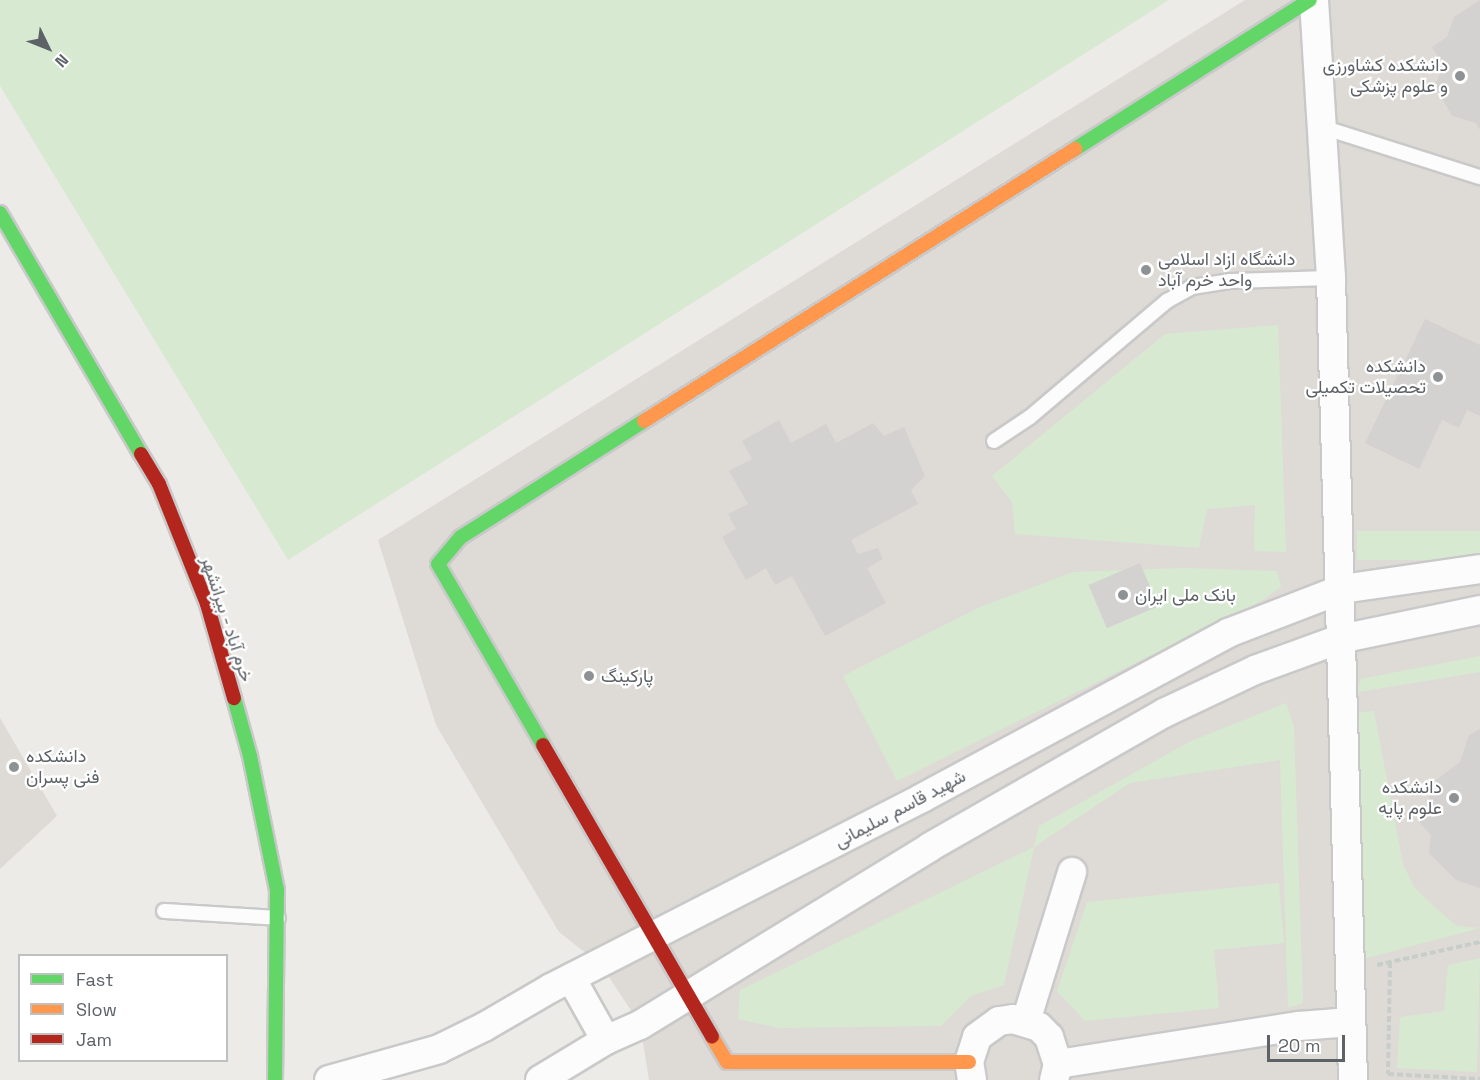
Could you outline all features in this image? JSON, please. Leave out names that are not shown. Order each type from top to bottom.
[{"type":"street","points":[[1310,0],[461,537],[438,564],[727,1062],[970,1071],[971,1049],[987,1027],[999,1021],[1026,1021],[1049,1037],[1056,1072],[1299,1026],[1351,1022]]},
{"type":"street","points":[[1314,0],[1331,278],[1342,589],[1340,639],[1353,1080]]},
{"type":"street","name":"خرم آباد - بیرانشهر","points":[[0,213],[159,484],[207,604],[250,756],[277,890],[275,1080]]},
{"type":"street","name":"شهید قاسم سلیمانی","points":[[329,1080],[439,1049],[1228,633],[1342,589],[1480,569]]},
{"type":"street","points":[[540,1080],[606,1040],[687,996],[930,847],[1164,714],[1255,670],[1340,639],[1480,610]]},
{"type":"street","points":[[1026,1021],[1072,872]]},
{"type":"street","points":[[572,978],[606,1040]]},
{"type":"lane","points":[[1322,126],[1480,177]]},
{"type":"lane","points":[[994,441],[1030,417],[1167,301],[1192,287],[1230,280],[1331,278]]},
{"type":"lane","points":[[164,911],[278,918]]},
{"type":"path","points":[[1350,970],[1480,942]]},
{"type":"path","points":[[1390,962],[1388,1074],[1480,1079]]},
{"type":"shaded area","name":"دانشگاه ازاد اسلامی واحد خرم آباد","points":[[1245,0],[1480,0],[1480,1080],[649,1080],[640,1024],[601,965],[559,932],[436,725],[378,540]]},
{"type":"shaded area","name":"دانشکده فنی پسران","points":[[0,718],[57,816],[0,869]]},
{"type":"green space","points":[[0,0],[1169,0],[288,560],[0,86]]},
{"type":"green space","points":[[1278,325],[1286,552],[1254,551],[1255,505],[1207,509],[1199,548],[1015,534],[1012,502],[992,476],[1165,334]]},
{"type":"green space","points":[[1357,531],[1480,531],[1480,560],[1357,560]]},
{"type":"green space","points":[[1183,568],[1277,571],[1281,587],[1263,600],[897,781],[843,676],[980,607],[1073,572]]},
{"type":"green space","points":[[1480,656],[1480,672],[1358,692],[1360,679]]},
{"type":"green space","points":[[1286,703],[1294,727],[1303,1003],[1288,1008],[1280,760],[1130,783],[1034,847],[1039,826],[1189,742]]},
{"type":"green space","points":[[1374,711],[1403,864],[1414,887],[1457,926],[1480,928],[1359,960],[1354,713]]},
{"type":"green space","points":[[1034,847],[1004,985],[971,996],[941,1026],[779,1028],[738,1019],[740,990]]},
{"type":"green space","points":[[1279,883],[1284,943],[1214,950],[1219,1008],[1085,1021],[1057,991],[1087,902]]},
{"type":"green space","points":[[1480,958],[1477,1072],[1397,1068],[1400,1017],[1444,1011],[1448,965]]},
{"type":"building","name":"دانشکده کشاورزی و علوم پزشکی","points":[[1480,0],[1480,130],[1476,123],[1452,116],[1435,86],[1443,65],[1432,47],[1447,37],[1454,17]]},
{"type":"building","name":"دانشکده تحصیلات تکمیلی","points":[[1425,319],[1480,345],[1480,416],[1467,410],[1459,428],[1442,420],[1419,469],[1365,443]]},
{"type":"building","points":[[779,420],[791,443],[826,424],[836,443],[873,423],[884,436],[904,427],[925,476],[911,490],[918,504],[851,540],[858,554],[878,548],[883,559],[867,568],[886,603],[825,636],[792,576],[775,585],[766,568],[746,580],[722,537],[736,529],[728,514],[748,504],[729,471],[752,459],[742,441]]},
{"type":"building","name":"بانک ملی ایران","points":[[1140,563],[1158,606],[1107,628],[1088,585]]},
{"type":"building","name":"دانشکده علوم پایه","points":[[1480,729],[1480,888],[1456,880],[1429,853],[1431,835],[1419,822],[1430,810],[1428,786],[1460,762],[1469,735]]},
{"type":"traffic: fast","points":[[1075,149],[1310,0]]},
{"type":"traffic: fast","points":[[0,213],[141,454]]},
{"type":"traffic: fast","points":[[543,745],[438,564],[461,537],[644,421]]},
{"type":"traffic: fast","points":[[234,698],[250,756],[277,890],[275,1080]]},
{"type":"traffic: slow","points":[[644,421],[1075,149]]},
{"type":"traffic: slow","points":[[712,1037],[727,1062],[969,1062]]},
{"type":"traffic: jam","points":[[141,454],[159,484],[207,604],[234,698]]},
{"type":"traffic: jam","points":[[543,745],[712,1037]]},
{"type":"place","name":"دانشکده کشاورزی و علوم پزشکی","points":[[1460,76]]},
{"type":"place","name":"دانشگاه ازاد اسلامی واحد خرم آباد","points":[[1146,270]]},
{"type":"place","name":"دانشکده تحصیلات تکمیلی","points":[[1438,377]]},
{"type":"place","name":"بانک ملی ایران","points":[[1123,595]]},
{"type":"place","name":"پارکینگ","points":[[589,676]]},
{"type":"place","name":"دانشکده فنی پسران","points":[[14,767]]},
{"type":"place","name":"دانشکده علوم پایه","points":[[1454,798]]}]
